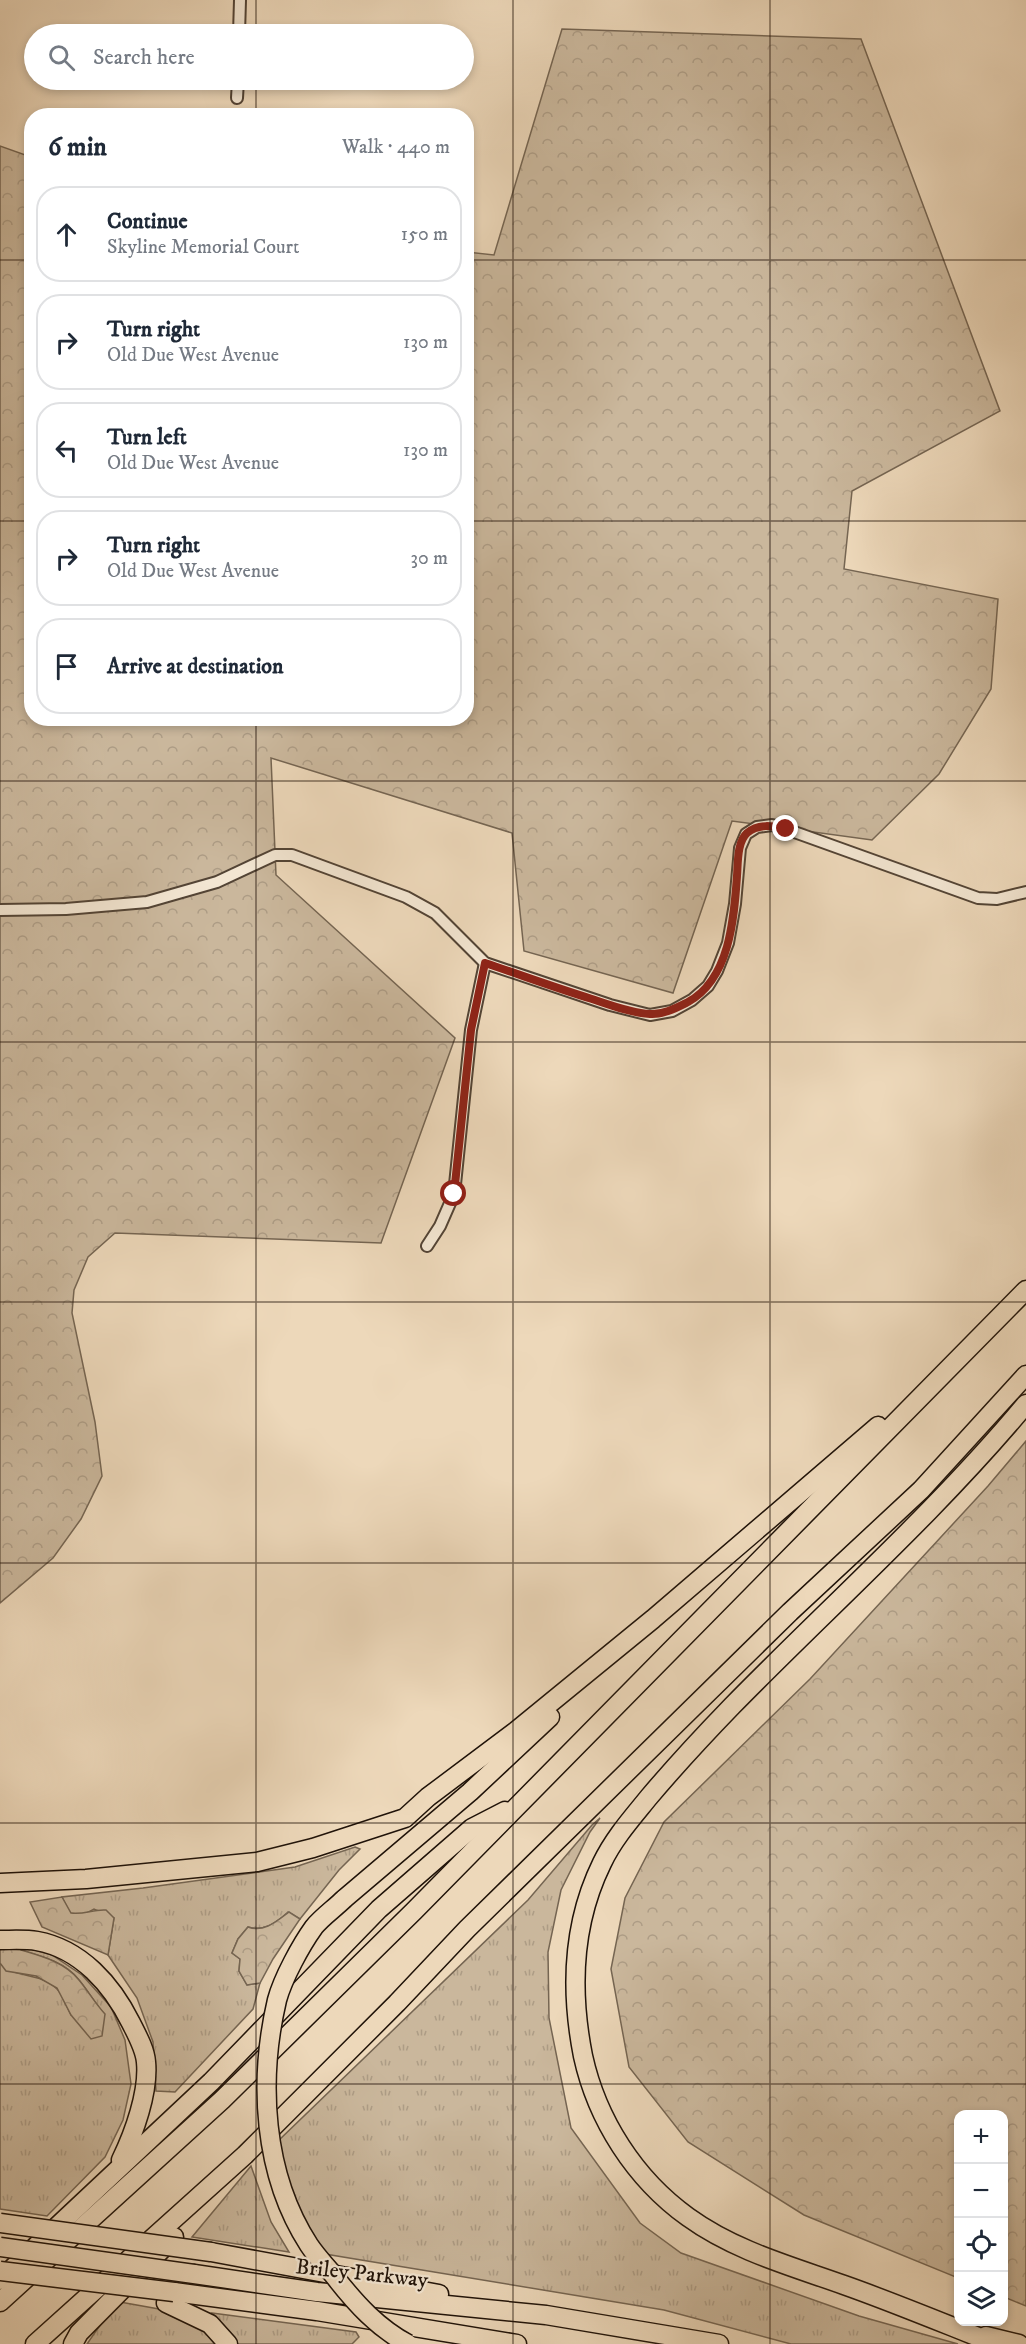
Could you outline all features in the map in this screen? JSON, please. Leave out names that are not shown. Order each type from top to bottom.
[{"type":"highway","points":[[0,2302],[222,2100],[414,1911],[1026,1290]]},
{"type":"highway","points":[[0,1884],[86,1879],[257,1862],[313,1848],[405,1818],[428,1797],[516,1731],[653,1618],[978,1341]]},
{"type":"highway","points":[[35,2344],[245,2155],[397,2003],[467,1929],[790,1612],[921,1490],[1026,1375]]},
{"type":"highway","points":[[996,2344],[752,2252],[690,2219],[660,2195],[613,2135],[595,2097],[586,2068],[578,2028],[575,1964],[581,1922],[590,1889],[603,1860],[634,1815],[687,1752],[800,1636],[985,1453],[1026,1404]]},
{"type":"highway","points":[[408,2344],[391,2335],[356,2304],[309,2246],[290,2207],[274,2161],[266,2102],[266,2068],[278,1998],[315,1926],[470,1792],[653,1618]]},
{"type":"highway","points":[[0,2280],[211,2082],[379,1910],[472,1828],[517,1805]]},
{"type":"highway","points":[[0,1895],[86,1879]]},
{"type":"highway","points":[[0,1940],[37,1941],[61,1949],[97,1972],[125,2011],[138,2036],[146,2062],[139,2113],[131,2140],[120,2162],[94,2191]]},
{"type":"highway","points":[[73,2344],[79,2333],[191,2220],[245,2155]]},
{"type":"highway","points":[[0,2223],[211,2252],[474,2300],[523,2306],[546,2315]]},
{"type":"highway","name":"Briley Parkway","points":[[0,2247],[317,2292],[546,2315],[719,2344]]},
{"type":"highway","points":[[0,2271],[74,2280],[170,2298],[210,2324],[228,2344]]},
{"type":"highway","name":"Briley Parkway","points":[[170,2298],[317,2311],[517,2344]]},
{"type":"highway","points":[[62,2344],[105,2306]]},
{"type":"highway","points":[[958,2329],[1018,2344]]},
{"type":"highway","points":[[441,2344],[460,2341],[500,2344]]},
{"type":"street","points":[[239,24],[240,0]]},
{"type":"street","points":[[237,90],[237,98]]},
{"type":"street","points":[[0,910],[66,909],[147,902],[217,882],[275,855],[292,855],[406,897],[435,913],[485,963],[610,1005],[650,1015],[672,1011],[692,1000],[708,986],[717,971],[728,943],[735,904],[740,848],[746,834],[757,827],[772,825],[978,897],[997,899],[1026,892]]},
{"type":"street","points":[[428,1246],[454,1194],[471,1030],[485,963]]},
{"type":"green space","points":[[562,29],[861,39],[1000,411],[852,491],[844,569],[998,599],[991,689],[939,774],[872,840],[732,821],[673,993],[524,951],[512,833],[271,758],[276,875],[455,1038],[381,1243],[115,1233],[88,1257],[74,1290],[72,1313],[95,1422],[102,1476],[81,1519],[53,1558],[0,1603],[0,146],[24,155],[24,726],[474,726],[474,253],[494,255]]},
{"type":"green space","points":[[1026,1441],[1026,2306],[1008,2299],[1008,2110],[954,2110],[954,2276],[804,2215],[688,2142],[629,2067],[611,1969],[625,1898],[664,1822],[810,1679],[988,1486]]},
{"type":"green space","points":[[600,1818],[590,1832],[561,1890],[548,1952],[549,2018],[571,2128],[640,2223],[681,2253],[859,2316],[958,2344],[791,2344],[664,2310],[325,2254],[299,2216],[276,2143],[528,1900]]},
{"type":"green space","points":[[355,1847],[360,1849],[339,1870],[300,1919],[288,1912],[265,1927],[248,1927],[238,1939],[232,1953],[240,1959],[239,1971],[247,1985],[260,1983],[253,2009],[175,2092],[156,2091],[153,2042],[137,1998],[108,1955],[114,1918],[94,1909],[83,1915],[70,1913],[62,1897],[295,1867]]},
{"type":"green space","points":[[62,1897],[71,1913],[106,1910],[114,1918],[108,1955],[42,1927],[30,1902]]},
{"type":"green space","points":[[289,1912],[300,1919],[260,1983],[247,1985],[239,1971],[240,1959],[232,1953],[238,1939],[248,1927],[265,1927]]},
{"type":"green space","points":[[20,1946],[52,1955],[82,1975],[111,2007],[125,2040],[131,2084],[123,2120],[105,2157],[47,2216],[0,2209],[0,1963],[13,1971],[51,1984],[61,1994],[71,2015],[104,2014],[82,1984],[67,1969],[52,1960],[20,1950]]},
{"type":"green space","points":[[20,1946],[21,1950],[60,1964],[79,1980],[105,2014],[102,2036],[91,2039],[71,2015],[57,1988],[36,1976],[6,1971],[0,1963],[0,1947]]},
{"type":"green space","points":[[251,2166],[271,2222],[289,2252],[192,2237]]},
{"type":"green space","points":[[120,2302],[159,2309],[196,2322],[218,2344],[87,2344]]},
{"type":"green space","points":[[212,2313],[356,2332],[359,2337],[352,2344],[238,2344]]},
{"type":"route","points":[[454,1194],[471,1030],[485,963],[610,1005],[650,1015],[672,1011],[692,1000],[708,986],[717,971],[728,943],[735,904],[740,848],[746,834],[757,827],[772,825],[786,829]]}]
